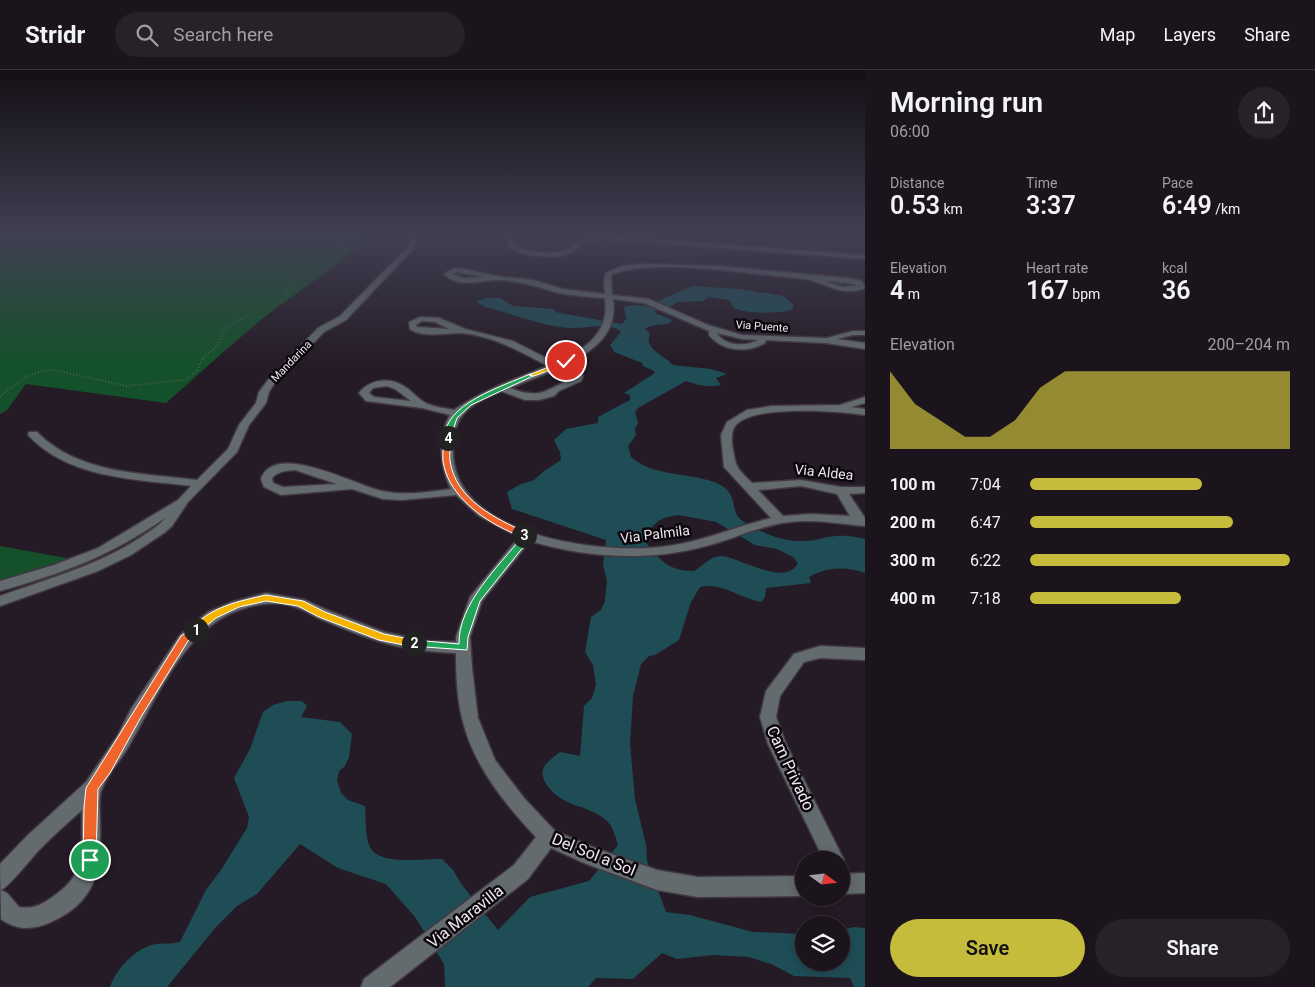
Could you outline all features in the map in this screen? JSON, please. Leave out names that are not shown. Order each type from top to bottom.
[{"type":"street","name":"Mandarina","points":[[0,586],[72,564],[97,554],[134,533],[184,500],[233,450],[244,425],[261,403],[264,392],[271,382],[321,330],[343,318],[381,279]]},
{"type":"street","points":[[453,279],[481,279]]},
{"type":"street","points":[[503,279],[533,282],[562,291],[609,296]]},
{"type":"street","points":[[422,405],[399,386],[392,384],[370,386],[364,393],[369,399],[422,405],[456,414],[469,404],[557,365],[585,349],[608,325],[611,308],[608,279]]},
{"type":"street","points":[[607,285],[619,279]]},
{"type":"street","points":[[813,279],[845,289],[854,290],[863,286]]},
{"type":"street","name":"Via Puente","points":[[609,296],[631,298],[651,303],[713,330],[716,340],[733,346],[756,346],[764,339],[826,340],[865,346]]},
{"type":"street","points":[[462,331],[424,331],[414,329],[412,324],[420,319],[431,319],[462,331],[510,343],[574,371],[578,376],[578,378],[545,396],[524,397],[502,388]]},
{"type":"street","name":"Via Puente","points":[[826,340],[847,334],[865,333]]},
{"type":"street","points":[[839,408],[865,400]]},
{"type":"street","points":[[780,520],[730,466],[726,435],[731,424],[747,413],[772,409],[839,408],[865,412]]},
{"type":"street","name":"Via Palmila","points":[[456,414],[448,437],[447,461],[456,488],[479,511],[498,523],[528,536],[588,551],[613,554],[661,551],[698,544],[780,520],[841,519],[862,522]]},
{"type":"street","points":[[33,434],[46,448],[93,468],[201,484]]},
{"type":"street","points":[[351,486],[282,491],[268,485],[266,481],[267,476],[274,470],[283,466],[298,466],[351,486],[383,495],[435,495],[460,491]]},
{"type":"street","name":"Via Aldea","points":[[750,487],[801,484],[841,491],[865,490]]},
{"type":"street","points":[[841,491],[862,522]]},
{"type":"street","name":"Mandarina","points":[[0,601],[69,578],[126,552],[168,523],[184,500]]},
{"type":"street","name":"Del Sol a Sol","points":[[528,536],[476,600],[463,637],[470,718],[488,764],[517,804],[548,837],[591,856],[657,880],[698,887],[795,886]]},
{"type":"street","points":[[0,881],[8,868],[92,788],[119,748],[137,714],[185,639],[213,616],[237,605],[266,598],[300,603],[322,614],[382,637],[426,646],[464,648]]},
{"type":"street","name":"Cam Privado","points":[[830,851],[777,744],[768,717],[772,695],[799,658],[820,652],[865,654]]},
{"type":"street","points":[[0,900],[8,914],[19,918],[33,918],[61,905],[75,892],[86,877],[90,860],[92,788]]},
{"type":"street","name":"Via Maravilla","points":[[372,987],[428,946],[521,872],[548,837]]},
{"type":"path","points":[[0,396],[26,377],[53,370],[126,386],[185,380],[193,376],[203,358],[217,346],[225,329],[239,320],[280,302],[285,297],[288,287],[298,279]]},
{"type":"green space","points":[[0,279],[317,279],[262,319],[166,403],[26,384],[7,410],[0,414]]},
{"type":"green space","points":[[0,546],[72,559],[0,581]]},
{"type":"water","points":[[692,286],[740,289],[783,296],[793,304],[793,309],[788,311],[754,312],[734,308],[729,300],[709,297],[703,301],[677,302],[672,306],[654,311],[671,319],[671,322],[645,329],[650,334],[650,344],[656,352],[673,365],[711,369],[727,374],[716,378],[721,385],[703,386],[686,381],[638,408],[635,412],[638,423],[635,429],[636,435],[628,446],[631,457],[650,468],[703,479],[723,486],[731,497],[739,518],[765,533],[797,541],[841,536],[865,539],[865,573],[851,569],[829,569],[809,577],[811,583],[766,588],[765,597],[761,602],[723,588],[700,587],[691,602],[679,640],[655,655],[649,656],[641,664],[633,696],[630,744],[635,799],[646,845],[647,861],[666,912],[690,915],[753,932],[795,934],[795,971],[850,971],[850,928],[865,928],[865,987],[854,987],[850,978],[794,976],[771,964],[749,957],[713,955],[677,959],[662,953],[633,979],[596,978],[588,987],[445,987],[444,964],[415,917],[386,884],[338,868],[300,844],[257,894],[237,906],[216,927],[167,987],[110,987],[122,966],[142,949],[157,944],[180,942],[206,890],[247,828],[249,817],[234,778],[250,749],[263,712],[273,705],[287,701],[302,701],[307,706],[301,717],[340,722],[352,734],[349,757],[345,766],[339,771],[337,780],[341,793],[348,800],[365,806],[367,836],[369,845],[374,852],[391,859],[442,859],[453,870],[462,885],[498,930],[530,897],[589,881],[618,845],[612,828],[606,820],[558,797],[545,782],[542,772],[548,761],[560,752],[580,756],[584,706],[592,698],[596,685],[593,665],[585,652],[591,617],[601,610],[605,601],[607,581],[603,565],[606,540],[512,509],[507,492],[519,485],[534,480],[561,460],[560,452],[554,440],[566,429],[598,423],[598,417],[630,400],[630,395],[624,393],[655,373],[643,366],[642,363],[614,352],[610,345],[621,332],[616,329],[604,326],[572,328],[550,325],[485,307],[477,301],[487,298],[500,298],[513,306],[555,309],[555,312],[622,324],[626,319],[624,307],[634,305],[647,306]],"holes":[[[679,515],[716,522],[755,545],[777,549],[793,557],[798,563],[792,570],[783,573],[773,572],[717,556],[694,571],[677,569],[664,562],[643,539],[661,519]]]},
{"type":"route","points":[[90,860],[92,788],[106,769],[137,714],[185,639],[213,616],[237,605],[266,598],[300,603],[322,614],[382,637],[426,646],[464,648],[463,637],[476,600],[498,570],[528,536],[498,523],[479,511],[456,488],[447,461],[448,437],[454,417],[469,404],[566,361]]}]
